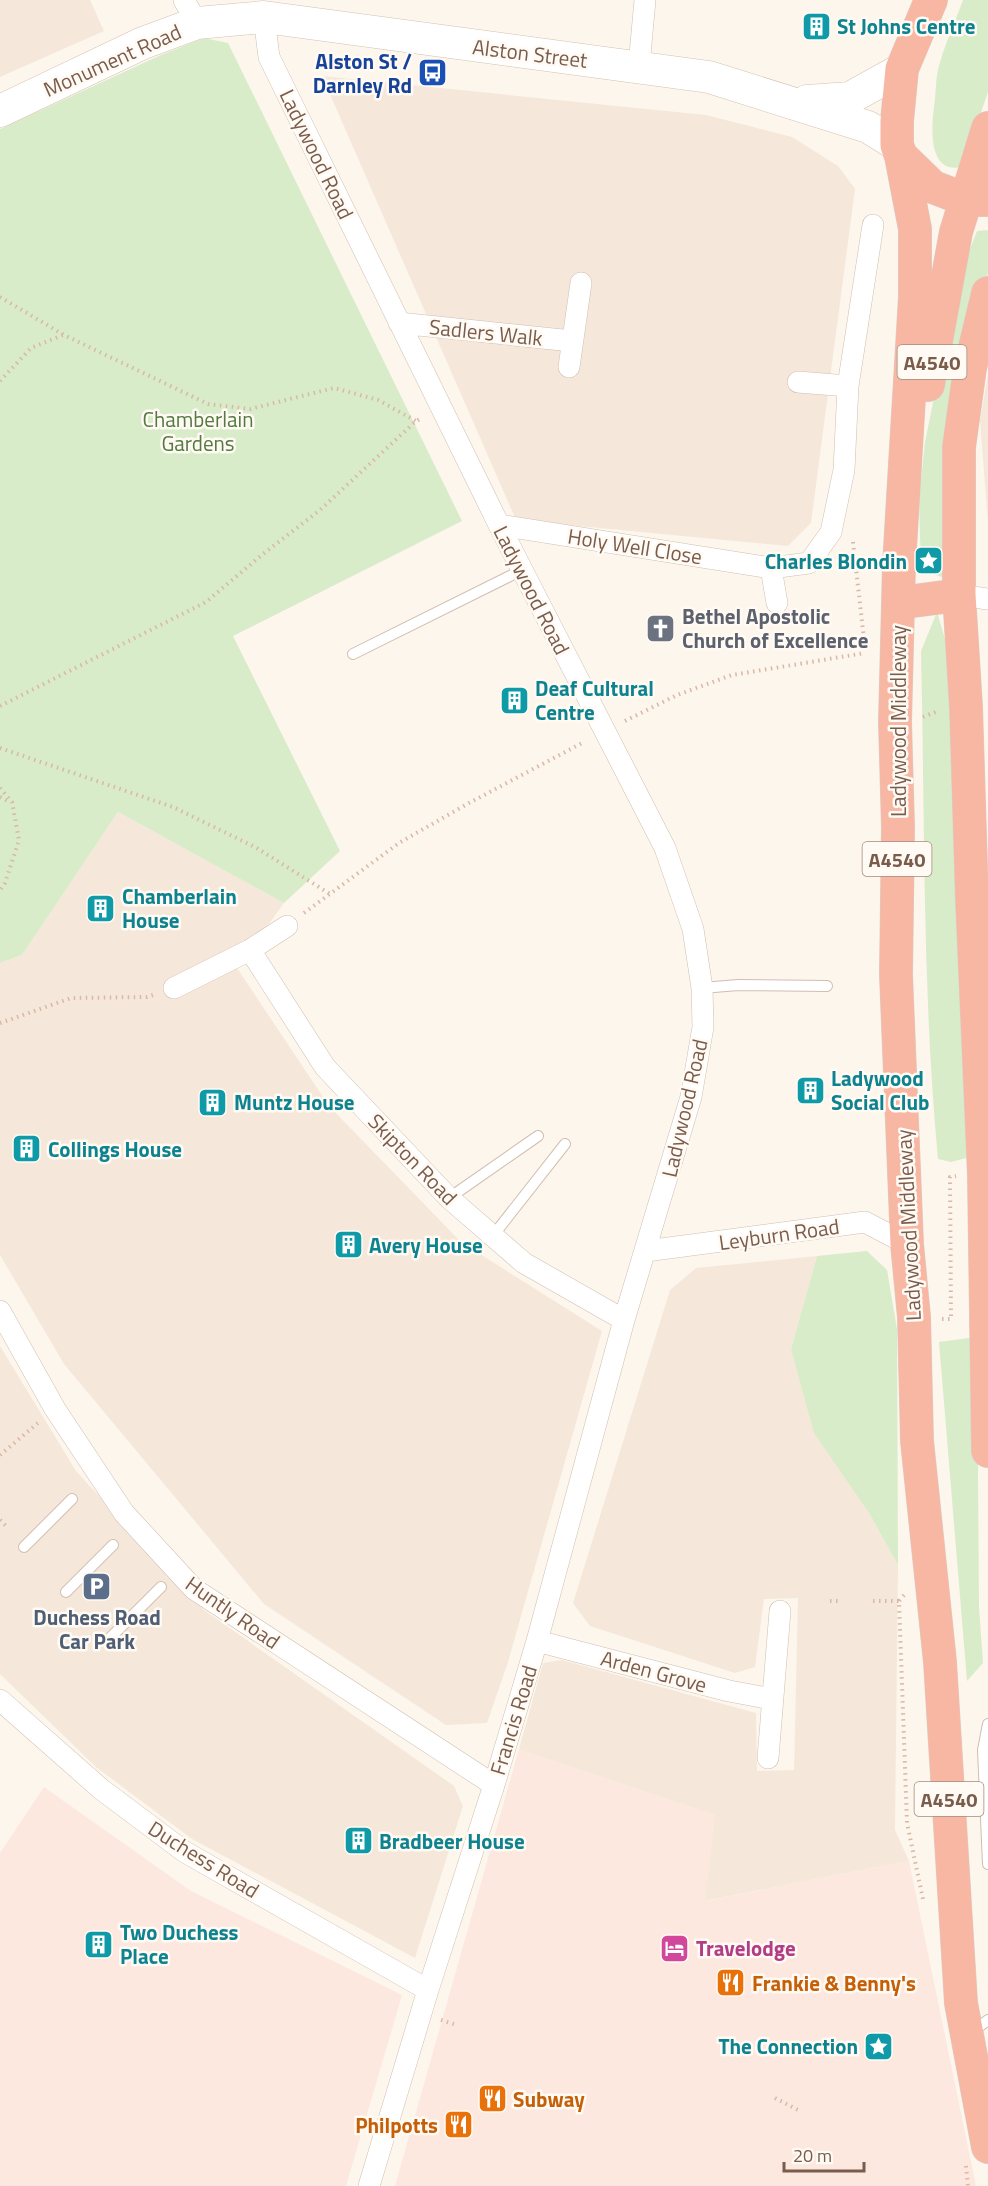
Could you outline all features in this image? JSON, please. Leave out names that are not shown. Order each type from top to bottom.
[{"type":"highway","name":"Ladywood Middleway","points":[[931,0],[916,15],[902,69],[897,121],[899,151],[915,229],[915,297],[898,603],[895,722],[898,827],[896,975],[907,1244],[914,1317],[917,1441],[940,1662],[961,2003],[978,2027],[988,2147]]},
{"type":"highway","name":"A4540","points":[[901,525],[956,232],[977,200],[988,128]]},
{"type":"highway","points":[[899,151],[933,187],[977,200]]},
{"type":"highway","name":"A4540","points":[[988,294],[970,368],[959,447],[974,597],[966,707],[984,1175],[988,1451]]},
{"type":"highway","points":[[898,603],[974,597]]},
{"type":"main road","name":"Monument Road","points":[[0,111],[143,43],[191,12],[264,17]]},
{"type":"main road","name":"Alston Street","points":[[264,17],[709,77],[794,102],[868,128],[899,151]]},
{"type":"main road","name":"Alston Street","points":[[794,102],[850,98],[902,69]]},
{"type":"street","points":[[639,66],[645,0]]},
{"type":"street","name":"Ladywood Road","points":[[264,17],[269,57],[499,525],[665,848],[693,929],[702,988],[703,1027],[691,1097],[646,1251]]},
{"type":"street","name":"Holy Well Close","points":[[499,525],[771,568],[809,563],[831,532],[844,470],[848,386],[873,225]]},
{"type":"street","name":"Sadlers Walk","points":[[569,367],[581,283]]},
{"type":"street","name":"Sadlers Walk","points":[[399,322],[572,341]]},
{"type":"street","points":[[798,382],[848,386]]},
{"type":"street","points":[[771,568],[777,603]]},
{"type":"street","points":[[174,988],[249,950],[286,926]]},
{"type":"street","name":"Skipton Road","points":[[249,950],[325,1067],[449,1198],[524,1263],[624,1320]]},
{"type":"street","name":"Leyburn Road","points":[[646,1251],[866,1222],[907,1244]]},
{"type":"street","name":"Francis Road","points":[[369,2186],[537,1641],[624,1320],[646,1251]]},
{"type":"street","name":"Huntly Road","points":[[0,1311],[55,1408],[124,1513],[194,1589],[494,1785]]},
{"type":"street","points":[[768,1758],[771,1699],[780,1611]]},
{"type":"street","name":"Arden Grove","points":[[537,1641],[729,1691],[771,1699]]},
{"type":"street","name":"Duchess Road","points":[[0,1700],[101,1789],[185,1852],[428,1990]]},
{"type":"lane","points":[[353,654],[522,570]]},
{"type":"lane","points":[[702,988],[738,985],[827,986]]},
{"type":"lane","points":[[449,1198],[538,1136]]},
{"type":"lane","points":[[492,1237],[565,1143]]},
{"type":"lane","points":[[24,1547],[72,1499]]},
{"type":"lane","points":[[66,1592],[113,1545]]},
{"type":"lane","points":[[110,1638],[161,1587]]},
{"type":"lane","points":[[988,1724],[983,1750],[988,1864]]},
{"type":"path","points":[[0,297],[64,334],[208,404],[250,409],[333,388],[378,400],[416,421]]},
{"type":"path","points":[[0,381],[31,348],[64,334]]},
{"type":"path","points":[[0,706],[206,602],[320,510],[416,421],[442,409]]},
{"type":"path","points":[[637,715],[677,695],[732,675],[865,652],[852,537]]},
{"type":"path","points":[[286,926],[399,843],[603,731]]},
{"type":"path","points":[[0,748],[173,807],[255,847],[330,894]]},
{"type":"path","points":[[0,788],[12,802],[19,840],[5,883],[0,890]]},
{"type":"path","points":[[0,797],[12,802]]},
{"type":"path","points":[[0,1023],[71,998],[147,997],[174,988]]},
{"type":"path","points":[[914,1317],[951,1319],[950,1177],[984,1175]]},
{"type":"path","points":[[0,1455],[55,1408]]},
{"type":"path","points":[[0,1520],[8,1528]]},
{"type":"path","points":[[920,1883],[907,1823],[899,1601],[930,1563]]},
{"type":"path","points":[[830,1601],[842,1601]]},
{"type":"path","points":[[873,1601],[899,1601]]},
{"type":"path","points":[[775,2098],[798,2110]]},
{"type":"shaded area","points":[[0,0],[90,0],[104,31],[0,77]]},
{"type":"shaded area","points":[[322,76],[706,115],[792,137],[838,166],[855,189],[811,523],[788,546],[516,520]]},
{"type":"shaded area","points":[[988,374],[988,523],[980,421]]},
{"type":"shaded area","points":[[118,812],[284,903],[237,968],[329,1106],[461,1242],[602,1331],[508,1662],[487,1723],[446,1725],[264,1604],[64,1364],[0,1255],[0,963],[22,955]]},
{"type":"shaded area","points":[[817,1256],[791,1349],[869,1513],[898,1565],[895,1830],[909,1861],[704,1901],[519,1749],[543,1663],[562,1660],[756,1713],[757,1771],[794,1770],[798,1598],[764,1599],[755,1667],[735,1673],[590,1626],[573,1603],[670,1290],[696,1268]]},
{"type":"shaded area","points":[[0,1346],[76,1471],[204,1610],[454,1786],[463,1806],[415,1958],[192,1839],[96,1767],[0,1674]]},
{"type":"shaded area","points":[[519,1749],[715,1815],[705,1901],[909,1861],[976,2186],[395,2186]]},
{"type":"shaded area","points":[[44,1787],[191,1891],[402,1995],[346,2186],[0,2186],[0,1853]]},
{"type":"green space","points":[[963,0],[988,0],[988,92],[962,167],[950,167],[942,163],[936,155],[932,132],[938,70]]},
{"type":"green space","name":"Chamberlain Gardens","points":[[204,38],[228,43],[462,521],[233,636],[340,851],[284,903],[118,812],[22,955],[0,963],[0,129],[161,55]]},
{"type":"green space","points":[[988,230],[988,273],[971,325],[948,579],[921,570],[919,499],[925,442],[958,280],[977,231]]},
{"type":"green space","points":[[937,612],[954,669],[970,1157],[951,1162],[938,1159],[929,1032],[925,905],[921,651]]},
{"type":"green space","points":[[867,1251],[887,1270],[897,1329],[898,1565],[869,1513],[814,1433],[791,1349],[817,1256]]},
{"type":"green space","points":[[977,1337],[979,1607],[983,1663],[967,1681],[939,1342]]},
{"type":"place","name":"St Johns Centre","points":[[816,26]]},
{"type":"place","name":"Alston St / Darnley Rd","points":[[433,73]]},
{"type":"place","name":"Charles Blondin","points":[[928,561]]},
{"type":"place","name":"Bethel Apostolic Church of Excellence","points":[[661,628]]},
{"type":"place","name":"Deaf Cultural Centre","points":[[514,700]]},
{"type":"place","name":"Chamberlain House","points":[[101,908]]},
{"type":"place","name":"Ladywood Social Club","points":[[810,1090]]},
{"type":"place","name":"Muntz House","points":[[213,1102]]},
{"type":"place","name":"Collings House","points":[[27,1149]]},
{"type":"place","name":"Avery House","points":[[348,1245]]},
{"type":"place","name":"Duchess Road Car Park","points":[[97,1586]]},
{"type":"place","name":"Bradbeer House","points":[[358,1841]]},
{"type":"place","name":"Two Duchess Place","points":[[99,1944]]},
{"type":"place","name":"Travelodge","points":[[675,1948]]},
{"type":"place","name":"Frankie & Benny's","points":[[731,1983]]},
{"type":"place","name":"The Connection","points":[[879,2046]]},
{"type":"place","name":"Subway","points":[[492,2099]]},
{"type":"place","name":"Philpotts","points":[[459,2125]]}]
